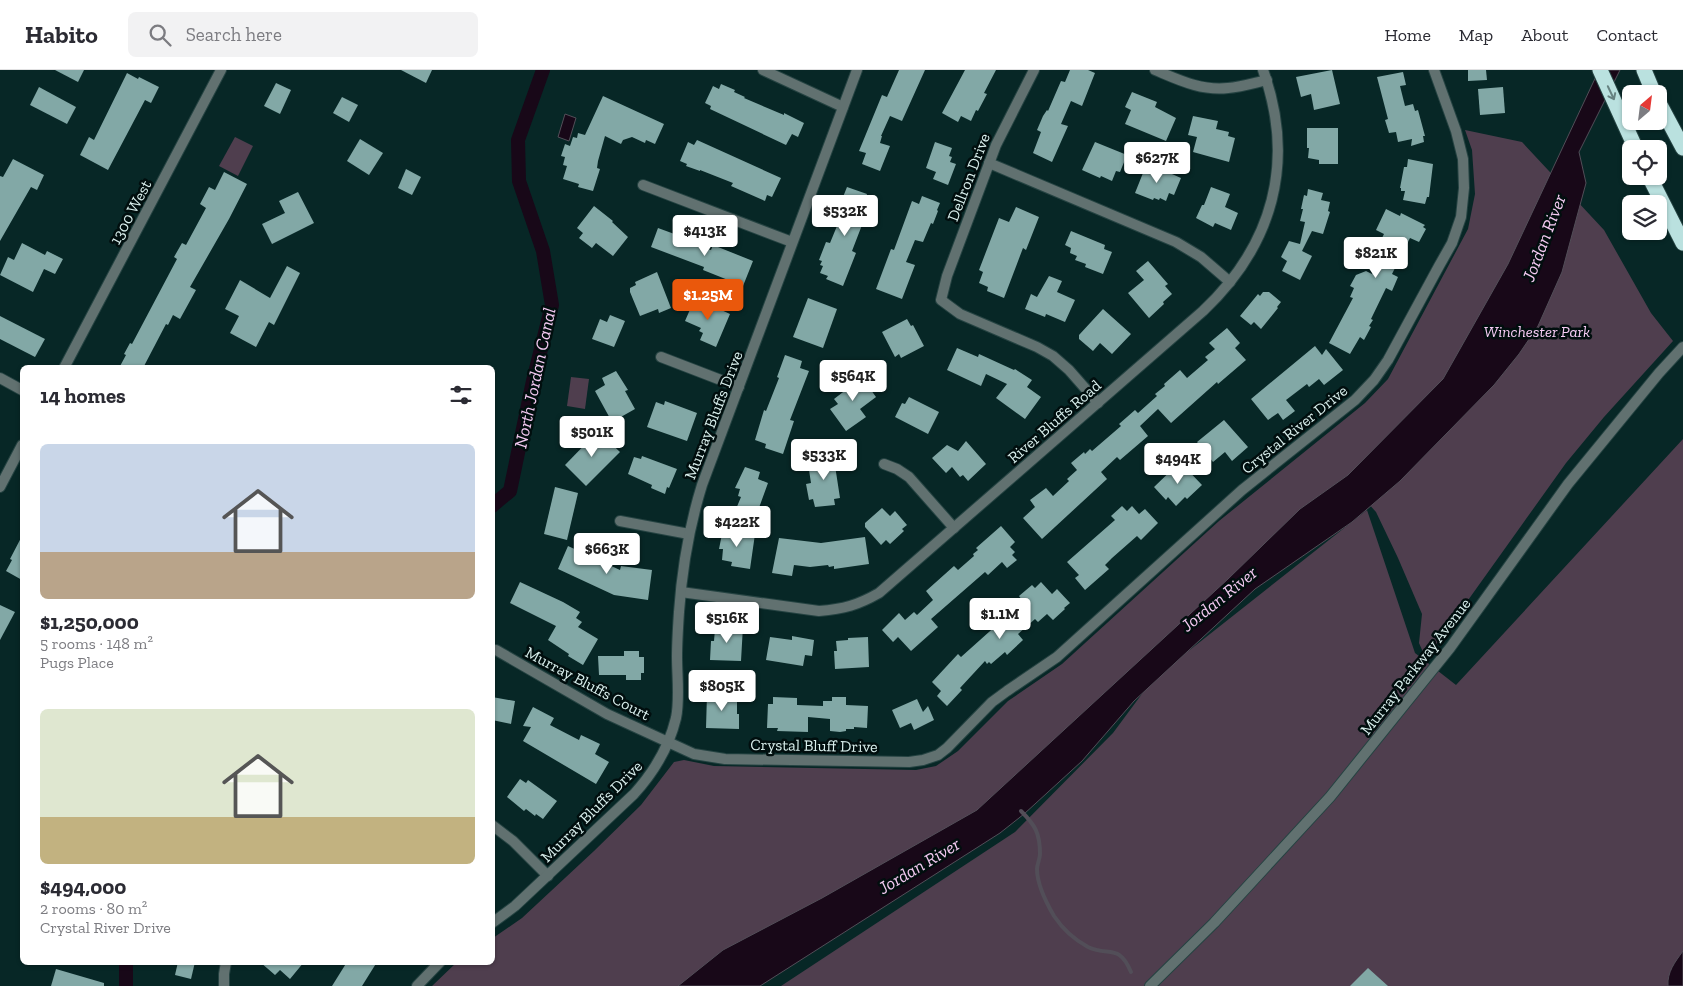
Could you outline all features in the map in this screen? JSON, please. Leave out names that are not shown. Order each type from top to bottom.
[{"type":"highway","points":[[1600,70],[1632,140]]},
{"type":"highway","points":[[1644,70],[1650,85]]},
{"type":"highway","points":[[1668,120],[1683,148]]},
{"type":"highway","points":[[1654,185],[1683,243]]},
{"type":"street","name":"1300 West","points":[[66,365],[222,70]]},
{"type":"street","points":[[763,70],[842,107]]},
{"type":"street","name":"Murray Bluffs Drive","points":[[495,921],[515,906],[548,876],[646,781],[662,756],[677,710],[677,657],[681,592],[689,534],[702,485],[857,70]]},
{"type":"street","name":"Dellron Drive","points":[[1034,70],[1005,125],[989,163],[940,300],[960,314],[1037,347],[1053,356],[1069,370],[1098,403]]},
{"type":"street","points":[[1155,70],[1185,83],[1213,88],[1228,88],[1267,80]]},
{"type":"street","name":"River Bluffs Road","points":[[681,592],[819,611],[840,610],[860,604],[879,593],[1203,310],[1230,282],[1245,262],[1267,219],[1273,196],[1277,135],[1267,80],[1263,70]]},
{"type":"street","name":"Crystal River Drive","points":[[956,740],[992,702],[1057,657],[1242,490],[1355,400],[1374,380],[1388,360],[1452,243],[1461,217],[1464,188],[1462,159],[1456,131],[1434,70]]},
{"type":"street","points":[[989,163],[1176,242],[1201,257],[1230,282]]},
{"type":"street","points":[[643,185],[792,242]]},
{"type":"street","name":"Murray Parkway Avenue","points":[[1150,986],[1214,923],[1330,797],[1450,648],[1568,484],[1659,373],[1683,347]]},
{"type":"street","points":[[661,357],[739,387]]},
{"type":"street","points":[[0,378],[20,389]]},
{"type":"street","points":[[0,487],[20,449]]},
{"type":"street","points":[[884,464],[897,469],[909,477],[954,528]]},
{"type":"street","points":[[620,521],[689,534]]},
{"type":"street","name":"Murray Bluffs Court","points":[[496,650],[607,714],[668,741]]},
{"type":"street","name":"Crystal Bluff Drive","points":[[668,741],[694,754],[725,759],[909,762],[924,760],[938,754],[956,740]]},
{"type":"street","points":[[495,826],[513,841],[548,876]]},
{"type":"street","points":[[224,986],[226,965]]},
{"type":"street","points":[[417,986],[437,965]]},
{"type":"green space","name":"Winchester Park","points":[[1465,130],[1522,142],[1604,230],[1651,313],[1673,341],[1604,417],[1566,463],[1426,659],[1419,643],[1422,614],[1376,512],[1357,491],[998,803],[717,986],[432,986],[454,965],[495,965],[495,937],[522,918],[594,851],[641,805],[674,762],[684,760],[714,766],[916,770],[936,766],[958,751],[1008,701],[1062,664],[1219,521],[1365,403],[1388,379],[1468,229],[1475,194],[1472,150]]},
{"type":"green space","points":[[235,137],[253,146],[238,176],[219,166]]},
{"type":"green space","points":[[571,377],[589,379],[585,409],[567,406]]},
{"type":"green space","points":[[1683,439],[1683,986],[781,986],[1015,832],[1113,733],[1153,679],[1367,510],[1415,653],[1456,685]]},
{"type":"water","name":"Jordan River","points":[[1599,70],[1620,70],[1579,152],[1586,183],[1562,272],[1538,326],[1519,354],[1494,385],[1400,481],[1352,522],[1255,589],[1134,701],[1082,761],[1024,814],[1000,833],[760,986],[678,986],[723,950],[822,898],[977,810],[1228,579],[1300,509],[1348,475],[1443,379],[1508,264]]},
{"type":"water","points":[[565,114],[576,118],[569,141],[558,137]]},
{"type":"water","points":[[1683,951],[1683,986],[1668,986],[1670,972]]},
{"type":"building","points":[[55,70],[84,70],[78,82]]},
{"type":"building","points":[[401,70],[432,70],[426,83]]},
{"type":"building","points":[[899,70],[925,70],[902,121],[890,116],[881,136],[880,143],[890,146],[880,171],[862,164],[866,153],[859,151],[882,95],[887,97]]},
{"type":"building","points":[[965,70],[996,70],[984,93],[987,94],[971,121],[961,116],[958,122],[942,113]]},
{"type":"building","points":[[1070,70],[1088,70],[1095,73],[1082,106],[1071,101],[1061,124],[1068,126],[1052,162],[1033,153],[1041,132],[1037,130],[1043,116],[1048,111],[1061,81],[1065,82]]},
{"type":"building","points":[[1332,70],[1340,104],[1314,110],[1311,94],[1301,97],[1296,77]]},
{"type":"building","points":[[1468,70],[1486,70],[1487,80],[1468,81]]},
{"type":"building","points":[[1403,72],[1406,85],[1400,86],[1405,106],[1413,104],[1415,111],[1418,110],[1425,136],[1423,136],[1424,142],[1411,146],[1412,139],[1398,142],[1396,132],[1389,133],[1385,120],[1388,119],[1377,77]]},
{"type":"building","points":[[127,73],[159,87],[151,103],[145,100],[108,170],[80,155],[89,137],[94,140]]},
{"type":"building","points":[[276,83],[291,90],[280,114],[264,106]]},
{"type":"building","points":[[721,84],[735,90],[734,92],[744,98],[784,115],[784,113],[804,123],[798,137],[792,134],[786,145],[710,109],[711,106],[705,103],[713,86],[719,89]]},
{"type":"building","points":[[39,87],[76,107],[67,124],[30,105]]},
{"type":"building","points":[[1503,87],[1505,113],[1480,115],[1478,89]]},
{"type":"building","points":[[1132,92],[1157,102],[1155,107],[1176,118],[1166,141],[1125,124],[1131,110],[1125,107]]},
{"type":"building","points":[[603,96],[664,124],[655,144],[646,140],[645,143],[632,137],[623,140],[621,144],[605,136],[598,161],[597,168],[600,169],[593,191],[578,187],[579,184],[563,179],[567,166],[563,165],[565,157],[561,156],[565,144],[570,146],[573,137],[577,138],[578,133],[585,135]]},
{"type":"building","points":[[342,97],[358,105],[349,122],[333,113]]},
{"type":"building","points":[[1193,116],[1218,121],[1216,129],[1229,132],[1228,136],[1235,138],[1229,162],[1193,152],[1197,137],[1188,135]]},
{"type":"building","points":[[1307,128],[1338,128],[1338,164],[1319,164],[1319,160],[1308,158]]},
{"type":"building","points":[[360,139],[383,153],[369,175],[347,161]]},
{"type":"building","points":[[697,140],[781,178],[772,197],[767,195],[765,201],[731,186],[733,183],[686,166],[687,164],[680,161],[688,142],[694,145]]},
{"type":"building","points":[[935,142],[952,148],[949,156],[952,157],[950,162],[956,164],[948,185],[933,179],[936,172],[926,168]]},
{"type":"building","points":[[1095,142],[1127,155],[1120,172],[1116,171],[1112,181],[1082,170]]},
{"type":"building","points":[[13,159],[44,175],[37,190],[31,187],[0,241],[0,176],[3,177]]},
{"type":"building","points":[[1408,159],[1433,164],[1429,197],[1427,197],[1425,204],[1403,200],[1405,191],[1401,191],[1400,188],[1404,167],[1407,167]]},
{"type":"building","points":[[1147,163],[1181,178],[1174,195],[1169,193],[1166,201],[1160,198],[1159,200],[1154,198],[1153,200],[1135,193]]},
{"type":"building","points":[[406,169],[421,177],[412,195],[398,188]]},
{"type":"building","points":[[224,172],[247,184],[190,287],[196,290],[180,319],[173,315],[168,325],[166,324],[145,365],[121,365],[126,355],[124,354],[130,343],[132,344],[177,259],[174,257],[182,243],[186,245],[206,208],[200,204],[209,187],[215,190]]},
{"type":"building","points":[[847,187],[867,194],[865,201],[870,203],[866,215],[870,217],[867,227],[862,225],[852,251],[856,253],[843,286],[826,279],[828,276],[820,273],[823,266],[820,265],[822,261],[819,260],[826,242],[830,243],[844,209],[839,207]]},
{"type":"building","points":[[1211,187],[1230,194],[1225,207],[1238,213],[1231,230],[1215,223],[1213,227],[1196,218],[1202,205],[1204,205]]},
{"type":"building","points":[[1308,189],[1323,193],[1321,200],[1330,202],[1328,211],[1330,212],[1323,234],[1312,231],[1302,251],[1312,256],[1300,280],[1282,271],[1287,261],[1281,257],[1289,241],[1300,244],[1305,222],[1300,221],[1303,209],[1301,209],[1304,195],[1307,196]]},
{"type":"building","points":[[298,192],[314,223],[272,244],[262,224],[285,213],[279,201]]},
{"type":"building","points":[[922,196],[940,203],[933,224],[931,223],[923,242],[915,240],[906,262],[915,265],[902,299],[876,289],[891,249],[894,250],[912,201],[919,204]]},
{"type":"building","points":[[594,206],[613,221],[628,237],[613,256],[596,243],[592,248],[579,238],[583,233],[577,228]]},
{"type":"building","points":[[1016,207],[1039,217],[1026,250],[1023,248],[1004,298],[987,291],[988,287],[979,283],[983,272],[979,270],[999,218],[1009,222]]},
{"type":"building","points":[[1386,209],[1400,216],[1401,213],[1425,225],[1423,227],[1426,229],[1419,242],[1410,238],[1392,274],[1398,277],[1392,291],[1386,288],[1371,319],[1373,320],[1369,326],[1371,327],[1364,340],[1360,337],[1350,354],[1329,343],[1353,298],[1350,297],[1354,288],[1350,286],[1356,275],[1366,271],[1372,274],[1383,253],[1376,250],[1384,234],[1376,230]]},
{"type":"building","points":[[658,228],[688,239],[687,242],[711,250],[713,245],[753,261],[743,286],[703,270],[704,267],[651,247]]},
{"type":"building","points":[[1071,231],[1105,245],[1104,249],[1112,252],[1103,274],[1085,267],[1086,264],[1075,260],[1077,256],[1070,253],[1071,248],[1065,245]]},
{"type":"building","points":[[22,243],[45,255],[47,251],[63,259],[55,274],[44,269],[33,292],[0,275],[8,257],[14,260]]},
{"type":"building","points":[[1148,261],[1168,284],[1165,286],[1172,294],[1149,318],[1128,293],[1144,280],[1136,271]]},
{"type":"building","points":[[287,266],[300,273],[274,325],[269,322],[256,347],[230,333],[239,316],[225,309],[240,280],[270,298]]},
{"type":"building","points":[[657,272],[671,308],[659,313],[658,309],[640,316],[630,288],[636,285],[635,282]]},
{"type":"building","points":[[1049,276],[1062,281],[1057,292],[1075,300],[1065,322],[1046,314],[1045,317],[1025,309],[1031,294],[1037,297]]},
{"type":"building","points":[[1263,292],[1269,292],[1281,302],[1261,329],[1254,322],[1251,325],[1240,316],[1258,294],[1260,296]]},
{"type":"building","points":[[695,298],[730,314],[716,347],[700,340],[703,333],[699,331],[701,328],[685,321]]},
{"type":"building","points":[[808,298],[837,309],[823,348],[793,337]]},
{"type":"building","points":[[1103,309],[1131,334],[1112,354],[1100,343],[1093,351],[1079,339],[1079,335]]},
{"type":"building","points":[[610,315],[625,321],[614,347],[592,339],[600,319],[607,322]]},
{"type":"building","points":[[0,316],[45,339],[35,357],[0,339]]},
{"type":"building","points":[[907,319],[911,326],[913,325],[924,346],[901,358],[899,354],[895,357],[882,332]]},
{"type":"building","points":[[1227,328],[1240,343],[1235,348],[1246,360],[1218,384],[1217,382],[1171,423],[1158,409],[1140,426],[1148,436],[1120,460],[1117,457],[1101,472],[1107,479],[1042,539],[1023,518],[1035,507],[1030,500],[1046,488],[1053,496],[1069,481],[1067,479],[1077,470],[1071,463],[1084,452],[1085,454],[1090,449],[1092,451],[1121,426],[1119,424],[1135,410],[1138,413],[1157,396],[1155,394],[1180,370],[1187,378],[1208,360],[1205,357],[1215,349],[1209,343]]},
{"type":"building","points":[[1315,346],[1322,355],[1326,349],[1343,370],[1324,385],[1319,379],[1309,387],[1307,384],[1286,400],[1295,411],[1283,420],[1278,413],[1268,420],[1251,399]]},
{"type":"building","points":[[957,348],[978,357],[979,354],[1015,369],[1032,380],[1027,387],[1041,397],[1025,419],[996,398],[1007,384],[986,374],[981,386],[947,370]]},
{"type":"building","points":[[785,355],[802,361],[800,368],[809,371],[790,420],[794,421],[783,454],[765,448],[766,444],[755,440],[764,410],[766,411],[779,378],[777,377]]},
{"type":"building","points":[[616,371],[628,390],[625,391],[635,409],[612,422],[595,391],[605,385],[602,378]]},
{"type":"building","points":[[858,372],[876,397],[860,409],[866,417],[846,431],[830,409],[838,404],[834,399],[847,389],[843,383]]},
{"type":"building","points":[[909,397],[939,412],[928,434],[895,417],[902,403],[905,404]]},
{"type":"building","points":[[665,401],[697,413],[687,441],[647,427],[656,402],[664,405]]},
{"type":"building","points":[[1224,420],[1248,447],[1232,461],[1225,452],[1213,462],[1197,442]]},
{"type":"building","points":[[598,431],[620,452],[586,486],[565,465]]},
{"type":"building","points":[[966,441],[986,464],[968,481],[963,475],[960,477],[952,467],[946,473],[932,458],[947,445],[958,451]]},
{"type":"building","points":[[831,451],[840,498],[834,499],[835,505],[815,507],[813,499],[809,500],[806,484],[811,483],[809,470],[817,468],[815,454]]},
{"type":"building","points":[[642,456],[677,469],[665,494],[651,488],[652,485],[628,474],[634,457],[641,459]]},
{"type":"building","points":[[1180,462],[1202,485],[1176,506],[1168,497],[1166,500],[1154,487]]},
{"type":"building","points":[[745,467],[760,472],[758,479],[768,483],[756,516],[736,509],[741,497],[738,496],[740,489],[735,488]]},
{"type":"building","points":[[555,487],[578,493],[567,540],[544,534]]},
{"type":"building","points":[[1122,506],[1127,511],[1132,506],[1139,514],[1145,509],[1158,523],[1141,540],[1137,536],[1112,558],[1105,565],[1109,569],[1085,590],[1075,578],[1079,575],[1067,562],[1115,520],[1111,516]]},
{"type":"building","points":[[882,508],[890,516],[895,511],[907,525],[902,529],[904,531],[890,544],[886,540],[881,545],[865,527],[865,523]]},
{"type":"building","points":[[1001,526],[1015,542],[1010,547],[1015,552],[1012,555],[1017,560],[1007,568],[1002,562],[988,575],[985,572],[931,619],[938,627],[911,651],[898,637],[893,642],[882,630],[899,613],[905,620],[914,612],[917,615],[933,600],[926,591],[954,566],[958,570],[974,556],[973,554],[978,550],[976,548]]},
{"type":"building","points":[[723,529],[755,534],[750,569],[731,566],[732,562],[722,560],[723,549],[719,549]]},
{"type":"building","points":[[865,537],[869,564],[834,569],[834,566],[829,567],[828,565],[810,567],[794,565],[792,576],[772,573],[779,538],[821,543]]},
{"type":"building","points":[[20,540],[20,579],[6,571],[12,560],[10,559]]},
{"type":"building","points":[[568,546],[620,570],[621,566],[652,570],[648,600],[614,595],[558,569]]},
{"type":"building","points":[[520,582],[580,612],[576,618],[582,622],[578,627],[598,639],[583,665],[548,640],[556,626],[510,603]]},
{"type":"building","points":[[1041,582],[1052,594],[1057,589],[1070,603],[1053,620],[1047,614],[1038,622],[1035,619],[1018,634],[1023,640],[1007,655],[1005,652],[991,664],[989,662],[987,664],[985,661],[960,688],[962,690],[947,706],[937,696],[941,691],[932,682],[958,654],[961,657],[999,623],[1002,626],[1018,611],[1014,607],[1022,600],[1019,596],[1032,585],[1035,588]]},
{"type":"building","points":[[0,605],[15,612],[0,640]]},
{"type":"building","points":[[724,626],[743,626],[741,661],[710,660],[711,641],[714,641],[715,629],[724,629]]},
{"type":"building","points":[[792,636],[814,640],[812,656],[805,655],[803,666],[766,660],[770,637],[792,640]]},
{"type":"building","points":[[868,637],[869,667],[835,669],[834,651],[837,651],[836,641]]},
{"type":"building","points":[[624,651],[639,651],[639,657],[644,657],[644,673],[641,673],[641,680],[626,680],[626,675],[599,675],[598,656],[624,656]]},
{"type":"building","points":[[707,694],[737,695],[739,729],[706,728]]},
{"type":"building","points":[[773,697],[797,698],[797,705],[823,706],[823,701],[832,701],[832,697],[846,697],[846,705],[868,706],[867,728],[854,727],[854,729],[846,729],[846,731],[840,732],[830,731],[830,719],[808,717],[808,732],[777,731],[778,728],[767,728],[768,704],[773,704]]},
{"type":"building","points":[[495,698],[515,701],[511,724],[495,721]]},
{"type":"building","points":[[917,699],[923,712],[928,706],[934,720],[914,730],[911,723],[900,728],[892,710]]},
{"type":"building","points":[[533,707],[554,718],[550,725],[579,740],[581,735],[600,744],[595,754],[609,762],[596,784],[523,741],[531,727],[523,726]]},
{"type":"building","points":[[520,779],[526,783],[528,780],[557,801],[543,819],[526,809],[524,811],[507,797]]},
{"type":"building","points":[[177,965],[194,965],[191,979],[175,975]]},
{"type":"building","points":[[263,965],[302,965],[290,979],[280,970],[275,975]]},
{"type":"building","points":[[345,965],[375,965],[362,986],[332,986]]},
{"type":"building","points":[[1368,968],[1388,986],[1350,986]]},
{"type":"building","points":[[56,969],[104,983],[104,986],[51,986]]},
{"type":"waterway","name":"North Jordan Canal","points":[[495,504],[510,491],[533,381],[552,305],[543,251],[519,181],[518,140],[543,70]]},
{"type":"waterway","points":[[1021,811],[1033,825],[1038,835],[1040,854],[1037,869],[1039,881],[1054,916],[1069,933],[1088,947],[1118,954],[1127,963],[1131,972]]},
{"type":"waterway","name":"North Jordan Canal","points":[[126,965],[126,986]]}]
